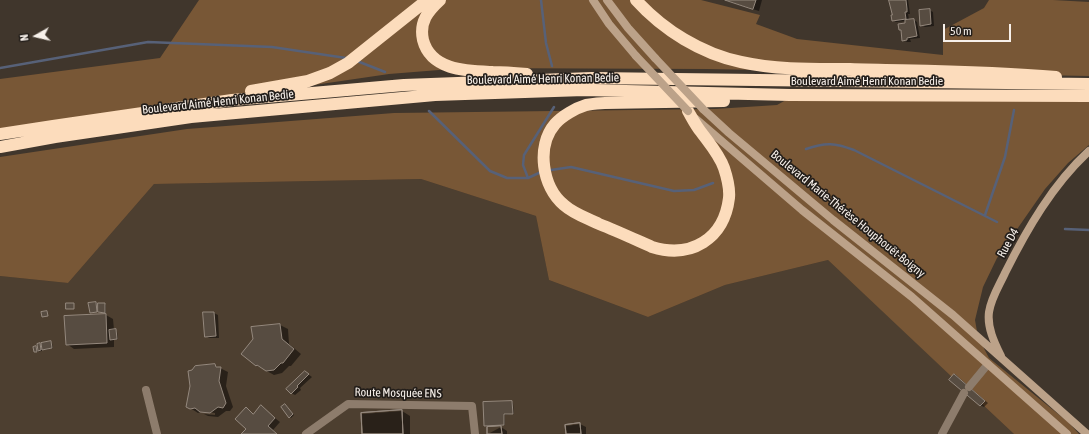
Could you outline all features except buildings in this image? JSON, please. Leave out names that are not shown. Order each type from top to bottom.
[{"type":"highway","points":[[232,100],[242,94],[254,90],[302,83],[330,74],[364,51],[427,0]]},
{"type":"highway","points":[[440,0],[429,10],[423,21],[423,38],[425,46],[429,53],[439,62],[447,66],[463,70],[592,78]]},
{"type":"highway","points":[[636,0],[665,26],[700,48],[741,62],[788,68],[1013,73],[1089,80]]},
{"type":"highway","name":"Boulevard Aimé Henri Konan Bedie","points":[[0,147],[54,137],[191,117],[405,91],[592,78],[1089,84]]},
{"type":"highway","name":"Boulevard Aimé Henri Konan Bedie","points":[[0,134],[232,100],[379,87],[435,95],[584,90],[790,95],[1089,96]]},
{"type":"highway","points":[[688,112],[718,156],[724,167],[728,185],[729,197],[721,223],[702,244],[690,249],[677,251],[664,251],[652,247],[577,214],[564,205],[550,188],[544,152],[547,140],[555,124],[569,113],[586,105],[605,103],[772,100],[790,95]]},
{"type":"main road","name":"Boulevard Marie-Thérèse Houphouët-Boigny","points":[[593,0],[609,24],[636,56],[688,112],[802,210],[912,297],[1067,434]]},
{"type":"main road","name":"Boulevard Marie-Thérèse Houphouët-Boigny","points":[[607,0],[628,28],[655,58],[728,133],[953,315],[1087,434]]},
{"type":"main road","name":"Rue D4","points":[[1003,360],[994,342],[990,328],[989,314],[991,300],[1022,241],[1056,188],[1079,160],[1089,151]]},
{"type":"street","points":[[942,434],[966,390],[988,364]]},
{"type":"street","points":[[146,390],[157,434]]},
{"type":"street","name":"Route Mosquée ENS","points":[[306,434],[348,404],[472,406],[475,434]]},
{"type":"shaded area","points":[[199,0],[701,0],[760,15],[756,24],[797,39],[943,55],[943,30],[984,8],[989,0],[1053,0],[1089,2],[1089,76],[706,69],[464,68],[389,74],[0,131],[0,79],[160,58]]},
{"type":"shaded area","points":[[786,100],[1089,100],[1089,145],[1068,163],[1045,189],[997,258],[983,287],[975,320],[978,337],[989,358],[1068,422],[1079,434],[1014,434],[982,404],[984,400],[955,374],[952,377],[828,260],[725,285],[648,317],[549,280],[536,216],[421,179],[154,184],[68,283],[0,276],[0,157],[187,129],[394,113],[715,109],[777,105]]},
{"type":"shaded area","points":[[421,179],[536,216],[549,280],[648,317],[725,285],[828,260],[952,376],[954,374],[985,401],[982,404],[1014,434],[0,434],[0,276],[68,283],[154,184]]},
{"type":"waterway","points":[[541,0],[546,43],[552,66]]},
{"type":"waterway","points":[[0,68],[148,42],[272,47],[346,58]]},
{"type":"waterway","points":[[357,61],[385,72]]},
{"type":"waterway","points":[[528,178],[523,165],[524,155],[554,107]]},
{"type":"waterway","points":[[985,215],[1005,157],[1014,110]]},
{"type":"waterway","points":[[429,111],[490,171],[507,178],[528,178],[541,172]]},
{"type":"waterway","points":[[806,149],[819,145],[830,144],[854,150],[997,222]]},
{"type":"waterway","points":[[551,170],[571,167],[674,191],[694,190],[713,183]]},
{"type":"waterway","points":[[1065,229],[1089,230]]}]
